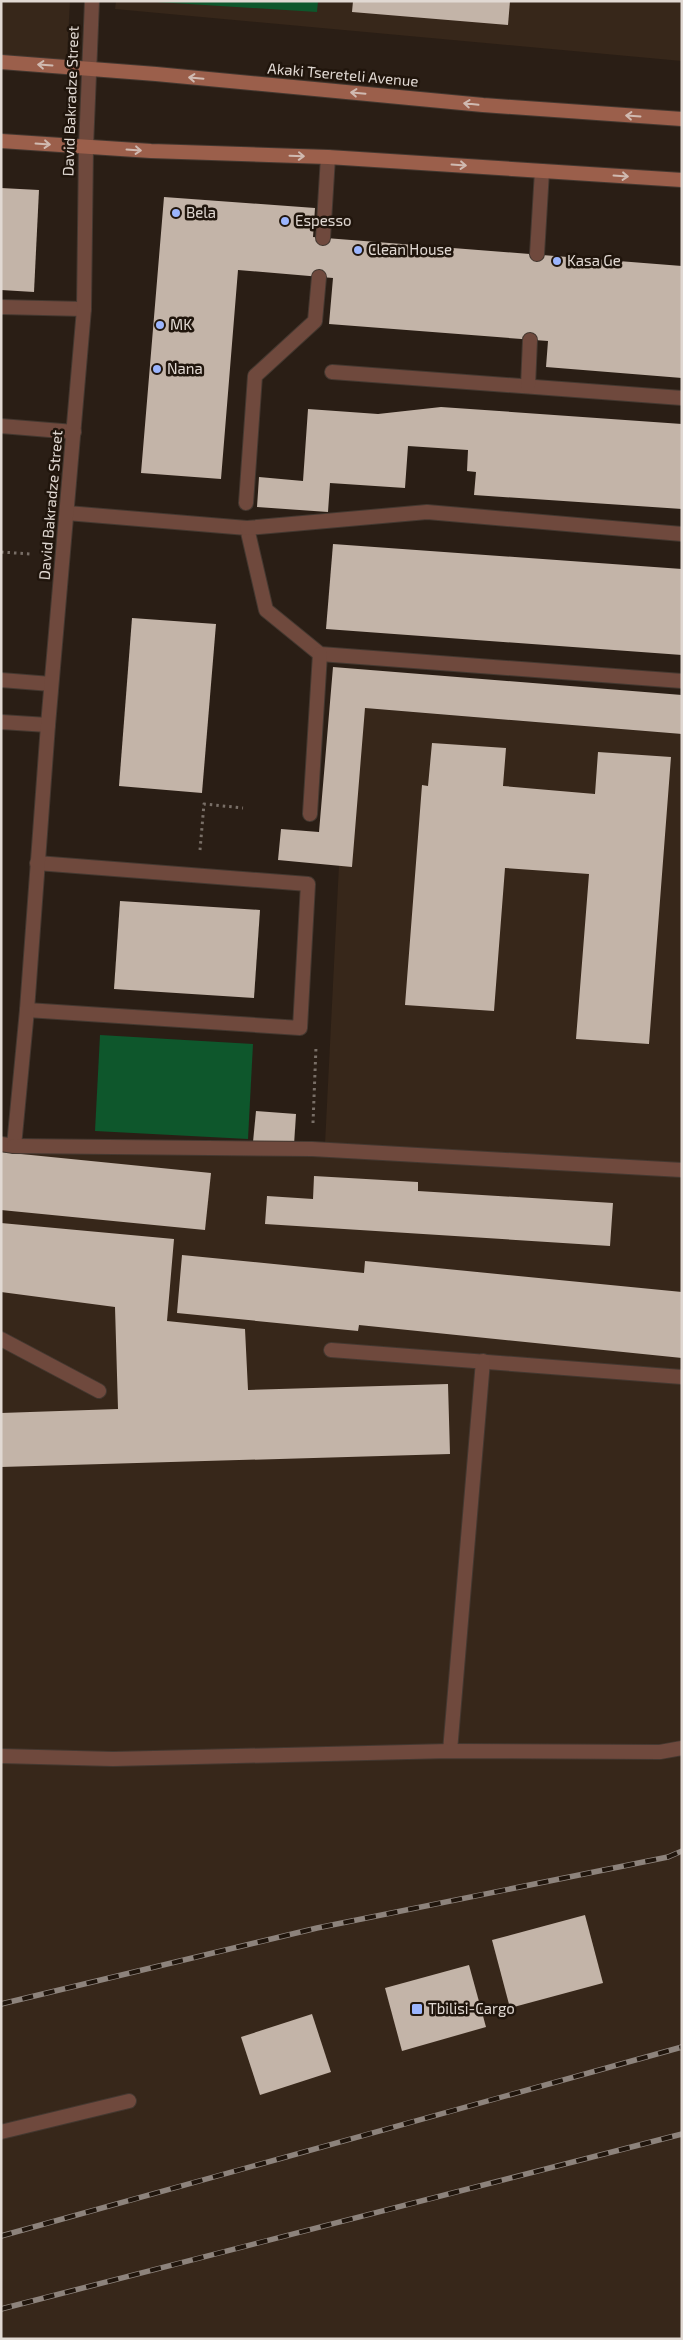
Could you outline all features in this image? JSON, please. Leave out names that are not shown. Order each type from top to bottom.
[{"type":"main road","name":"Akaki Tsereteli Avenue","points":[[1,62],[88,68],[483,105],[682,119]]},
{"type":"main road","points":[[1,141],[86,147],[328,157],[682,180]]},
{"type":"street","name":"David Bakradze Street","points":[[8,1145],[27,1010],[51,684],[84,309],[88,68],[92,1]]},
{"type":"street","points":[[323,238],[328,157]]},
{"type":"street","points":[[537,254],[542,171]]},
{"type":"street","points":[[246,503],[255,376],[315,321],[319,277]]},
{"type":"street","points":[[1,306],[84,309]]},
{"type":"street","points":[[528,386],[530,340]]},
{"type":"street","points":[[332,372],[682,398]]},
{"type":"street","points":[[1,426],[74,432]]},
{"type":"street","points":[[67,513],[247,528],[427,512],[682,534]]},
{"type":"street","points":[[247,528],[266,610],[320,654],[682,681]]},
{"type":"street","points":[[310,814],[320,654]]},
{"type":"street","points":[[1,680],[51,684]]},
{"type":"street","points":[[1,722],[48,726]]},
{"type":"street","points":[[27,1010],[300,1028],[308,884],[37,863]]},
{"type":"street","points":[[8,1145],[312,1149],[682,1170]]},
{"type":"street","points":[[1,1339],[99,1391]]},
{"type":"street","points":[[331,1350],[682,1377]]},
{"type":"street","points":[[450,1751],[483,1361]]},
{"type":"street","points":[[1,1756],[113,1759],[450,1751],[660,1752],[682,1748]]},
{"type":"street","points":[[1,2132],[130,2101]]},
{"type":"path","points":[[1,552],[30,554]]},
{"type":"path","points":[[198,876],[204,804],[243,808]]},
{"type":"path","points":[[300,1028],[316,1045],[312,1149]]},
{"type":"shaded area","points":[[1,1],[70,1],[66,74],[1,70]]},
{"type":"shaded area","points":[[116,1],[682,1],[682,61],[115,9]]},
{"type":"shaded area","points":[[365,708],[682,734],[682,2339],[1,2339],[1,1145],[325,1144],[339,865]]},
{"type":"green space","points":[[141,1],[318,1],[317,12]]},
{"type":"green space","points":[[100,1035],[253,1044],[248,1139],[95,1131]]},
{"type":"building","points":[[353,1],[510,1],[508,25],[352,12]]},
{"type":"building","points":[[1,188],[39,190],[34,292],[1,290]]},
{"type":"building","points":[[164,197],[315,208],[313,237],[682,266],[682,378],[546,367],[548,341],[329,324],[333,278],[238,270],[221,479],[141,473]]},
{"type":"building","points":[[441,407],[682,424],[682,509],[474,495],[476,472],[467,471],[468,450],[408,446],[405,488],[330,483],[328,512],[257,507],[259,477],[303,481],[308,409],[378,414]]},
{"type":"building","points":[[333,544],[682,569],[682,655],[326,629]]},
{"type":"building","points":[[132,618],[216,624],[202,793],[119,786]]},
{"type":"building","points":[[333,667],[682,695],[682,734],[365,708],[352,867],[278,860],[281,829],[319,832]]},
{"type":"building","points":[[432,743],[506,748],[503,786],[595,794],[598,752],[671,757],[649,1044],[576,1039],[589,874],[505,868],[494,1011],[405,1005],[422,785],[428,786]]},
{"type":"building","points":[[120,901],[260,910],[254,998],[114,989]]},
{"type":"building","points":[[256,1111],[296,1114],[294,1145],[253,1142]]},
{"type":"building","points":[[1,1152],[211,1173],[205,1230],[1,1210]]},
{"type":"building","points":[[314,1176],[418,1182],[418,1191],[613,1203],[610,1246],[265,1224],[267,1196],[313,1199]]},
{"type":"building","points":[[1,1223],[174,1239],[167,1321],[245,1329],[248,1390],[448,1384],[450,1454],[1,1467],[1,1413],[118,1409],[115,1307],[1,1292]]},
{"type":"building","points":[[182,1255],[364,1273],[365,1261],[682,1292],[682,1358],[359,1325],[358,1331],[177,1313]]},
{"type":"building","points":[[585,1915],[603,1983],[510,2008],[492,1940]]},
{"type":"building","points":[[469,1965],[486,2027],[402,2051],[385,1988]]},
{"type":"building","points":[[312,2014],[331,2072],[260,2095],[241,2037]]},
{"type":"railway","points":[[1,2004],[317,1928],[668,1857],[682,1851]]},
{"type":"railway","points":[[1,2236],[682,2047]]},
{"type":"railway","points":[[1,2309],[682,2134]]},
{"type":"place","name":"Bela","points":[[176,213]]},
{"type":"place","name":"Espesso","points":[[285,221]]},
{"type":"place","name":"Clean House","points":[[358,250]]},
{"type":"place","name":"Kasa Ge","points":[[557,261]]},
{"type":"place","name":"MK","points":[[160,325]]},
{"type":"place","name":"Nana","points":[[157,369]]},
{"type":"place","name":"Tbilisi-Cargo","points":[[417,2009]]}]
